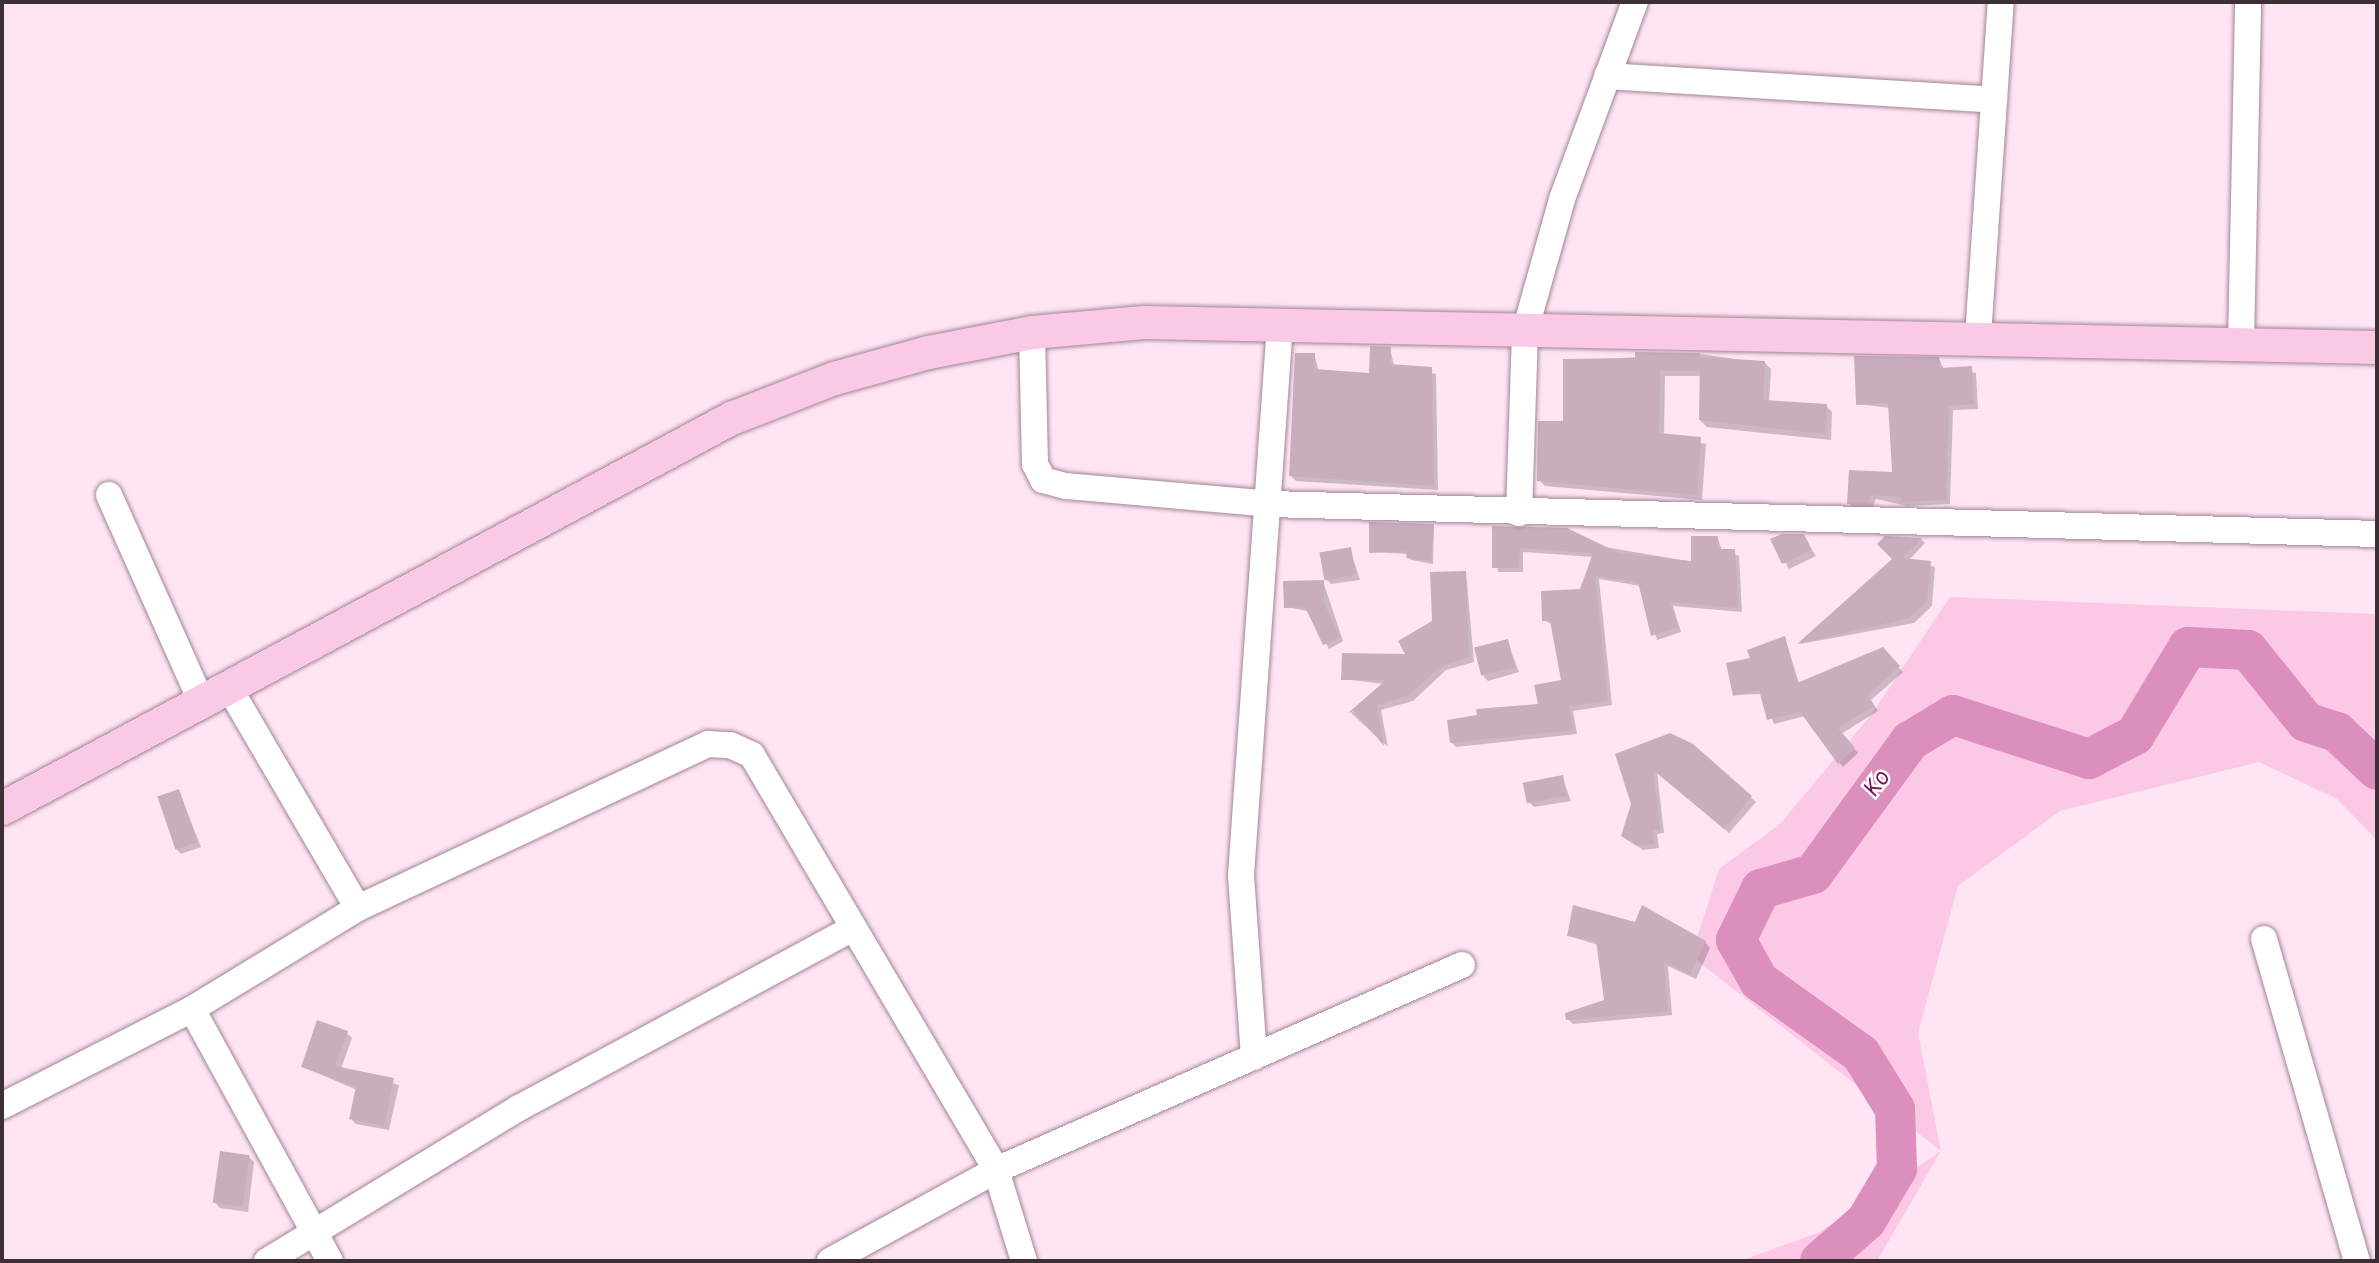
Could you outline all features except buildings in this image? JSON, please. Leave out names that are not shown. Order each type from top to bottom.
[{"type":"main road","points":[[2,808],[217,698],[731,418],[834,378],[1032,332],[1144,322],[1525,331],[1978,336],[2377,347]]},
{"type":"street","points":[[1519,513],[1525,331],[1562,200],[1635,2]]},
{"type":"street","points":[[1978,336],[2001,2]]},
{"type":"street","points":[[2241,343],[2248,2]]},
{"type":"street","points":[[1607,76],[1994,100]]},
{"type":"street","points":[[1254,1057],[1241,875],[1270,504],[1280,324]]},
{"type":"street","points":[[1032,332],[1035,464],[1043,480],[1270,504],[1519,513],[2377,534]]},
{"type":"street","points":[[109,495],[217,698],[358,908]]},
{"type":"street","points":[[2,1106],[192,1009],[358,908],[708,744],[752,755],[996,1170],[1024,1261]]},
{"type":"street","points":[[267,1261],[316,1235],[519,1108],[853,928]]},
{"type":"street","points":[[2264,939],[2357,1261]]},
{"type":"street","points":[[830,1261],[996,1170],[1462,965]]},
{"type":"street","points":[[192,1009],[330,1261]]},
{"type":"shaded area","points":[[1950,597],[2377,614],[2377,840],[2337,799],[2259,762],[2060,811],[1958,886],[1918,1033],[1941,1151],[1691,956],[1719,869],[1780,824],[1871,715]]},
{"type":"shaded area","points":[[1941,1151],[1877,1261],[1740,1261],[1820,1232]]},
{"type":"waterway","name":"Ko","points":[[1820,1261],[1866,1221],[1897,1169],[1895,1109],[1861,1054],[1759,981],[1736,940],[1761,889],[1813,874],[1910,741],[1953,715],[2089,759],[2135,735],[2188,647],[2248,650],[2306,722],[2337,732],[2377,770]]}]
